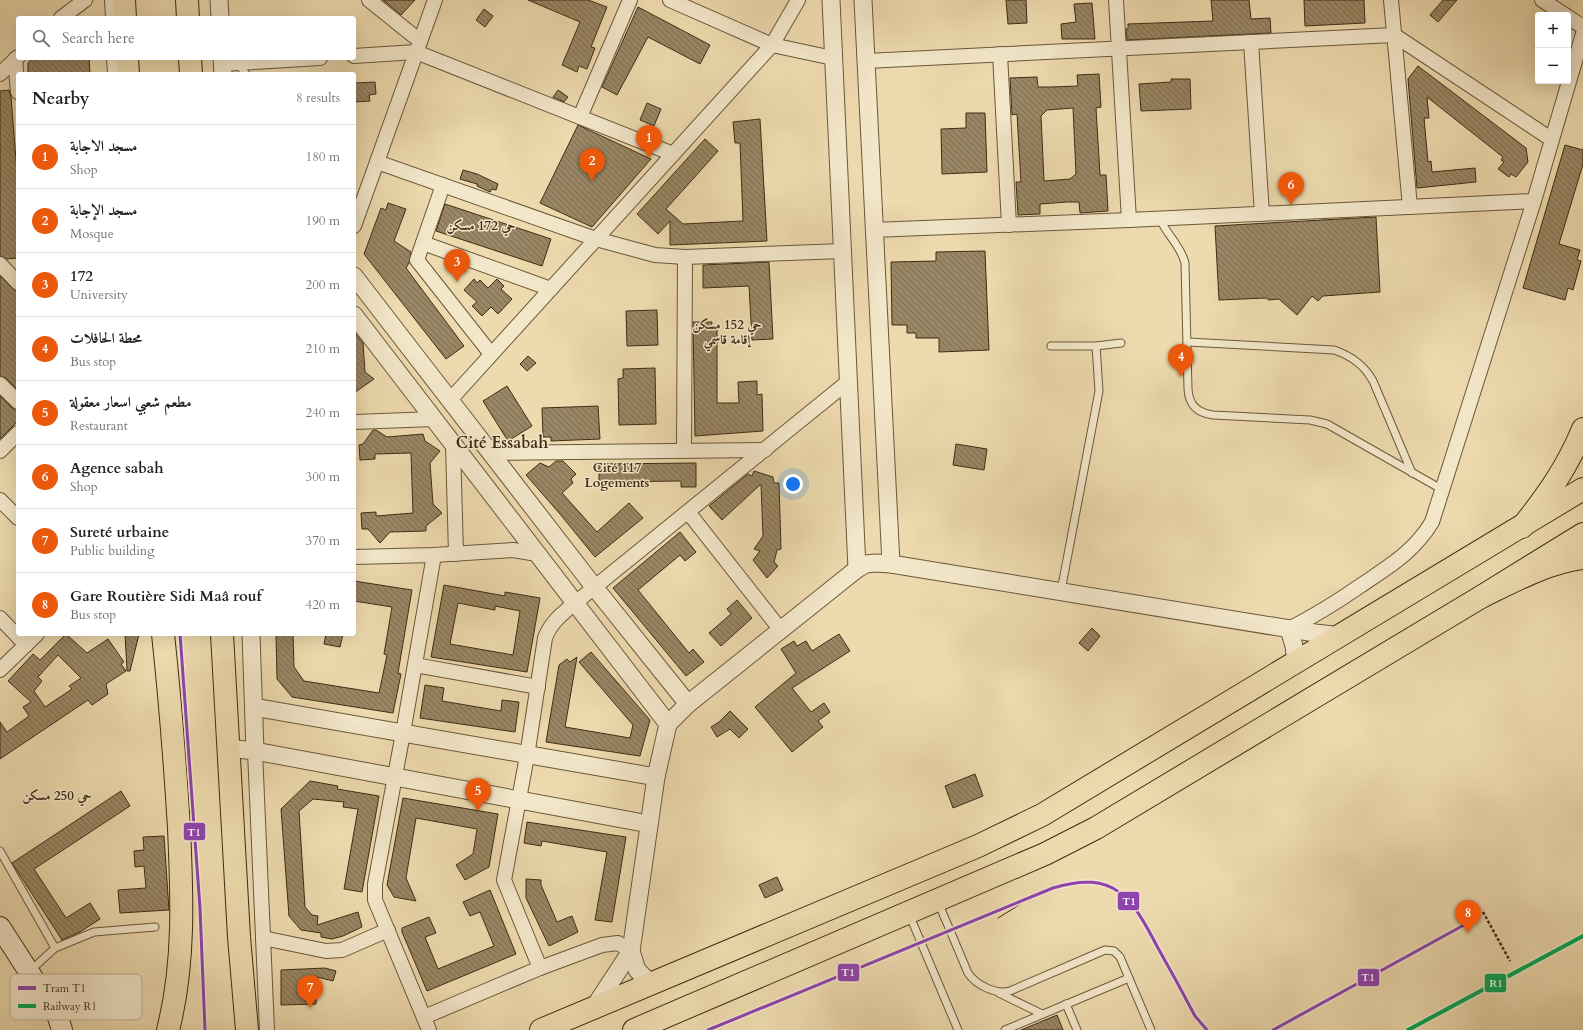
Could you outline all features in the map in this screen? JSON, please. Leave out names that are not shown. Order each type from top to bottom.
[{"type":"main road","points":[[124,0],[125,16]]},
{"type":"main road","points":[[187,0],[188,16]]},
{"type":"main road","points":[[127,60],[128,72]]},
{"type":"main road","points":[[190,60],[191,72]]},
{"type":"main road","points":[[1522,527],[1548,494],[1562,472],[1583,428]]},
{"type":"main road","points":[[541,1030],[978,846],[1042,815],[1342,636],[1583,489]]},
{"type":"main road","points":[[634,1030],[937,902],[1045,854],[1096,828],[1481,597],[1583,534]]},
{"type":"main road","points":[[1481,597],[1536,570],[1570,560],[1583,558]]},
{"type":"main road","points":[[163,636],[173,735],[183,902],[178,976],[168,1030]]},
{"type":"main road","points":[[222,636],[239,937],[247,1030]]},
{"type":"main road","points":[[0,927],[29,972]]},
{"type":"street","points":[[64,16],[85,0]]},
{"type":"street","points":[[112,0],[113,16]]},
{"type":"street","points":[[219,0],[220,16]]},
{"type":"street","points":[[369,0],[418,47],[580,117],[673,154]]},
{"type":"street","points":[[356,220],[434,0]]},
{"type":"street","points":[[580,117],[630,0]]},
{"type":"street","points":[[670,0],[772,45],[834,58]]},
{"type":"street","points":[[450,400],[772,45],[798,0]]},
{"type":"street","points":[[831,0],[857,569]]},
{"type":"street","points":[[863,0],[873,230],[891,564]]},
{"type":"street","points":[[1116,0],[1129,220]]},
{"type":"street","points":[[1391,0],[1410,207]]},
{"type":"street","points":[[1542,0],[1560,12]]},
{"type":"street","points":[[1571,19],[1583,27]]},
{"type":"street","points":[[1289,629],[1324,610],[1409,552],[1422,538],[1432,522],[1534,201],[1583,34]]},
{"type":"street","points":[[866,62],[1394,35],[1551,139]]},
{"type":"street","points":[[1251,42],[1262,214]]},
{"type":"street","points":[[356,56],[418,47]]},
{"type":"street","points":[[1000,54],[1009,225]]},
{"type":"street","points":[[0,74],[16,59]]},
{"type":"street","points":[[17,60],[17,72]]},
{"type":"street","points":[[114,60],[115,72]]},
{"type":"street","points":[[226,65],[293,60]]},
{"type":"street","points":[[377,162],[596,239],[655,255],[685,257],[842,251]]},
{"type":"street","points":[[443,185],[417,260],[491,354]]},
{"type":"street","points":[[873,230],[1160,219],[1534,201]]},
{"type":"street","points":[[423,243],[551,289]]},
{"type":"street","points":[[684,451],[685,257]]},
{"type":"street","points":[[0,264],[16,281]]},
{"type":"street","points":[[356,279],[595,588],[688,704]]},
{"type":"street","points":[[356,318],[668,724]]},
{"type":"street","points":[[540,968],[504,880],[527,756],[545,638],[549,628],[575,603],[848,381]]},
{"type":"street","points":[[0,384],[16,400]]},
{"type":"street","points":[[356,422],[434,419]]},
{"type":"street","points":[[0,451],[16,436]]},
{"type":"street","points":[[453,445],[456,554]]},
{"type":"street","points":[[491,453],[765,450]]},
{"type":"street","points":[[0,500],[16,516]]},
{"type":"street","points":[[688,512],[780,629]]},
{"type":"street","points":[[356,557],[434,555],[513,550],[537,554]]},
{"type":"street","points":[[429,1030],[375,900],[375,884],[434,555]]},
{"type":"street","points":[[595,1006],[631,951],[656,777],[668,724],[688,704],[857,569],[870,564],[891,564],[1289,629],[1342,636]]},
{"type":"street","points":[[0,618],[16,635]]},
{"type":"street","points":[[1289,629],[1294,646],[1296,663]]},
{"type":"street","points":[[17,636],[26,645]]},
{"type":"street","points":[[0,670],[36,636]]},
{"type":"street","points":[[250,636],[267,1030]]},
{"type":"street","points":[[415,665],[538,687]]},
{"type":"street","points":[[254,707],[527,756],[656,777]]},
{"type":"street","points":[[228,748],[256,751],[649,824]]},
{"type":"street","points":[[263,938],[326,951],[342,950],[388,930]]},
{"type":"street","points":[[424,1017],[540,968],[610,943],[625,946],[631,951],[637,970],[651,984]]},
{"type":"lane","points":[[226,65],[242,72]]},
{"type":"lane","points":[[1160,219],[1179,248],[1185,263],[1188,342],[1188,397],[1192,405],[1198,410],[1213,415],[1318,422],[1334,428],[1443,490]]},
{"type":"lane","points":[[1188,342],[1334,350],[1353,358],[1368,372],[1373,381],[1413,473]]},
{"type":"lane","points":[[1051,346],[1096,346],[1121,343]]},
{"type":"lane","points":[[1061,591],[1099,391],[1096,346]]},
{"type":"lane","points":[[0,851],[55,948]]},
{"type":"lane","points":[[937,902],[970,976],[976,982],[1042,1014]]},
{"type":"lane","points":[[909,913],[958,1030]]},
{"type":"lane","points":[[29,972],[55,948],[94,932],[155,926]]},
{"type":"lane","points":[[996,992],[1010,991],[1105,950],[1114,951],[1118,954],[1151,1030]]},
{"type":"lane","points":[[1005,1030],[1129,978]]},
{"type":"lane","points":[[1066,1004],[1077,1030]]},
{"type":"path","points":[[1483,912],[1510,961]]},
{"type":"building","points":[[383,0],[415,0],[401,15]]},
{"type":"building","points":[[528,0],[588,0],[607,7],[591,47],[595,48],[587,69],[579,66],[577,72],[562,65],[580,22]]},
{"type":"building","points":[[1006,0],[1026,0],[1027,23],[1008,24]]},
{"type":"building","points":[[1211,0],[1249,0],[1251,19],[1270,18],[1271,33],[1127,40],[1126,29],[1128,29],[1128,24],[1213,21]]},
{"type":"building","points":[[1304,0],[1364,0],[1365,23],[1305,26]]},
{"type":"building","points":[[1443,0],[1457,0],[1438,22],[1430,15]]},
{"type":"building","points":[[1092,3],[1095,39],[1062,39],[1061,24],[1076,22],[1074,4]]},
{"type":"building","points":[[638,7],[710,45],[700,64],[648,37],[617,95],[602,87]]},
{"type":"building","points":[[484,9],[493,16],[485,27],[476,20]]},
{"type":"building","points":[[30,60],[89,60],[90,72],[28,72],[28,63]]},
{"type":"building","points":[[1418,66],[1526,148],[1528,162],[1516,177],[1511,174],[1509,177],[1498,169],[1504,162],[1501,160],[1503,157],[1427,97],[1429,118],[1424,118],[1428,162],[1431,161],[1432,172],[1475,168],[1476,182],[1417,188],[1408,79]]},
{"type":"building","points":[[1099,74],[1101,107],[1096,108],[1100,175],[1106,175],[1108,211],[1080,213],[1079,202],[1067,202],[1040,204],[1040,214],[1018,215],[1016,182],[1021,182],[1017,114],[1012,115],[1010,78],[1037,77],[1038,87],[1078,86],[1077,75]],"holes":[[[1073,108],[1076,174],[1070,179],[1044,181],[1041,116],[1047,110]]]},
{"type":"building","points":[[1171,79],[1190,79],[1191,109],[1141,111],[1139,84],[1171,82]]},
{"type":"building","points":[[375,82],[376,94],[369,95],[370,101],[356,102],[356,83]]},
{"type":"building","points":[[9,90],[11,97],[16,160],[16,258],[7,259],[0,256],[0,91]]},
{"type":"building","points":[[558,90],[568,97],[564,102],[553,97]]},
{"type":"building","points":[[647,103],[661,109],[654,126],[640,120]]},
{"type":"building","points":[[966,113],[985,113],[987,172],[942,174],[941,129],[966,128]]},
{"type":"building","points":[[760,119],[767,241],[670,245],[670,221],[658,234],[637,214],[705,139],[718,151],[666,209],[683,224],[743,221],[740,143],[735,143],[733,122]]},
{"type":"building","points":[[578,125],[651,159],[592,227],[540,203]]},
{"type":"building","points":[[1565,145],[1583,150],[1583,164],[1559,244],[1580,250],[1577,260],[1581,261],[1573,290],[1568,288],[1565,300],[1523,288]]},
{"type":"building","points":[[463,170],[477,174],[498,184],[496,190],[492,189],[490,192],[477,186],[477,184],[460,179]]},
{"type":"building","points":[[388,203],[406,209],[394,241],[411,252],[409,263],[406,268],[464,346],[446,359],[364,254],[381,208],[386,210]]},
{"type":"building","points":[[445,204],[551,239],[542,266],[436,231]]},
{"type":"building","points":[[1376,217],[1380,292],[1323,296],[1318,301],[1312,296],[1297,315],[1279,299],[1269,300],[1266,298],[1219,300],[1215,226]]},
{"type":"building","points":[[985,251],[989,350],[939,352],[939,338],[916,338],[916,333],[907,333],[907,325],[892,325],[891,262],[936,261],[936,252]]},
{"type":"building","points":[[769,262],[773,339],[752,340],[749,286],[703,288],[703,265]]},
{"type":"building","points":[[0,276],[16,292],[16,388],[6,378],[0,376]]},
{"type":"building","points":[[474,279],[477,283],[480,280],[488,288],[497,279],[504,286],[501,289],[512,299],[498,314],[491,307],[482,316],[472,306],[477,302],[464,290]]},
{"type":"building","points":[[657,310],[658,345],[627,346],[626,311]]},
{"type":"building","points":[[693,322],[712,322],[711,329],[717,330],[717,403],[739,403],[738,382],[757,381],[757,395],[762,394],[763,431],[695,436]]},
{"type":"building","points":[[356,334],[363,343],[365,372],[374,379],[356,392]]},
{"type":"building","points":[[528,356],[536,363],[527,371],[520,364]]},
{"type":"building","points":[[655,368],[656,424],[619,425],[618,379],[623,378],[623,369]]},
{"type":"building","points":[[507,386],[532,426],[508,441],[483,401]]},
{"type":"building","points":[[0,396],[12,408],[16,409],[16,423],[0,439]]},
{"type":"building","points":[[598,406],[600,439],[551,441],[551,437],[543,437],[542,408]]},
{"type":"building","points":[[373,430],[376,430],[387,437],[423,434],[425,441],[440,451],[430,463],[433,504],[442,513],[426,526],[426,531],[390,532],[380,543],[368,529],[362,529],[361,513],[376,512],[376,516],[413,513],[411,453],[375,454],[375,459],[360,460],[359,445],[363,444]]},
{"type":"building","points":[[956,444],[987,449],[984,470],[953,465]]},
{"type":"building","points":[[556,461],[563,461],[576,474],[571,479],[573,483],[562,493],[597,532],[629,503],[643,518],[595,557],[526,475],[540,463],[549,467]]},
{"type":"building","points":[[696,463],[696,487],[681,487],[681,481],[599,482],[599,464]]},
{"type":"building","points":[[754,471],[773,477],[774,483],[779,483],[781,549],[777,550],[774,562],[778,566],[767,578],[753,560],[760,551],[754,549],[763,536],[761,484],[722,520],[709,506],[748,474],[752,476]]},
{"type":"building","points":[[680,532],[696,552],[685,561],[680,555],[638,590],[689,653],[693,649],[704,662],[686,676],[613,588]]},
{"type":"building","points":[[356,581],[412,590],[398,673],[401,674],[393,713],[292,697],[277,679],[276,636],[293,636],[294,667],[304,681],[379,693],[387,655],[384,654],[392,607],[356,601]]},
{"type":"building","points":[[444,585],[505,596],[505,592],[540,598],[527,672],[431,657]],"holes":[[[458,603],[495,610],[495,606],[520,611],[513,655],[450,644]]]},
{"type":"building","points":[[737,600],[752,618],[721,646],[709,633],[731,614],[727,609]]},
{"type":"building","points":[[1092,628],[1100,636],[1088,651],[1079,643]]},
{"type":"building","points":[[839,634],[850,651],[792,688],[811,712],[824,703],[830,712],[818,721],[823,727],[792,752],[755,707],[796,673],[781,649],[794,641],[797,646],[806,641],[812,651]]},
{"type":"building","points":[[64,636],[68,636],[87,653],[108,639],[124,662],[121,664],[126,671],[106,684],[108,694],[92,705],[88,700],[0,759],[0,722],[7,732],[29,716],[23,707],[31,702],[8,681],[33,654],[40,660]],"holes":[[[58,655],[81,678],[69,686],[72,689],[45,707],[34,691],[42,681],[38,677]]]},
{"type":"building","points":[[125,636],[139,636],[130,671],[127,671]]},
{"type":"building","points":[[326,636],[343,636],[340,647],[324,644]]},
{"type":"building","points":[[591,652],[650,720],[640,756],[546,742],[559,665],[567,659],[570,662],[577,657],[565,727],[630,738],[633,725],[579,662]]},
{"type":"building","points":[[425,685],[444,688],[442,701],[501,711],[502,700],[519,702],[515,732],[420,718]]},
{"type":"building","points":[[730,711],[748,729],[739,738],[730,729],[717,737],[711,727],[719,722]]},
{"type":"building","points":[[975,774],[983,796],[953,808],[945,786]]},
{"type":"building","points":[[310,781],[338,786],[337,789],[379,796],[362,892],[344,889],[358,809],[343,807],[344,802],[313,799],[299,811],[305,907],[312,915],[318,916],[317,925],[358,912],[362,927],[343,936],[332,939],[321,937],[321,933],[301,930],[289,916],[281,809]]},
{"type":"building","points":[[121,791],[130,806],[34,869],[66,918],[90,903],[100,919],[80,932],[62,940],[12,863]]},
{"type":"building","points":[[403,798],[498,814],[489,867],[465,880],[456,865],[473,854],[477,829],[416,818],[406,878],[416,901],[394,897],[387,885]]},
{"type":"building","points":[[527,822],[626,837],[612,922],[595,920],[607,852],[542,841],[541,846],[524,843]]},
{"type":"building","points":[[164,836],[169,910],[120,913],[118,890],[146,888],[144,866],[135,867],[134,851],[144,850],[143,837]]},
{"type":"building","points":[[777,877],[783,890],[765,898],[759,885]]},
{"type":"building","points":[[526,879],[541,880],[541,885],[557,922],[572,916],[578,932],[549,946],[526,898]]},
{"type":"building","points":[[490,890],[516,954],[427,991],[402,932],[402,928],[429,917],[436,933],[425,937],[438,969],[494,946],[480,912],[470,916],[463,902]]},
{"type":"building","points":[[325,968],[336,971],[333,981],[317,977],[316,1004],[281,1005],[281,970]]},
{"type":"building","points":[[1057,1015],[1063,1030],[1021,1030]]},
{"type":"tram line","name":"T1","points":[[180,636],[200,908],[205,1030]]},
{"type":"tram line","name":"T1","points":[[708,1030],[1053,888],[1074,883],[1092,882],[1107,885],[1119,892],[1130,902],[1149,930],[1195,1016],[1207,1030]]},
{"type":"tram line","points":[[998,918],[1032,897]]},
{"type":"tram line","name":"T1","points":[[1273,1030],[1464,925]]},
{"type":"rail line","name":"R1","points":[[1408,1030],[1583,936]]},
{"type":"place","name":"مسجد الاجابة","points":[[649,158]]},
{"type":"place","name":"مسجد الإجابة","points":[[592,181]]},
{"type":"place","name":"Agence sabah","points":[[1291,205]]},
{"type":"place","name":"172","points":[[457,282]]},
{"type":"place","name":"محطة الحافلات","points":[[1181,377]]},
{"type":"place","name":"مطعم شعبي اسعار معقولة","points":[[478,811]]},
{"type":"place","name":"Gare Routière Sidi Maâ rouf","points":[[1468,933]]},
{"type":"place","name":"Sureté urbaine","points":[[310,1008]]},
{"type":"district","name":"حي 172 مسكن","points":[[481,225]]},
{"type":"district","name":"حي 152 مسكن إقامة قاسمي","points":[[727,332]]},
{"type":"district","name":"Cité Essabah","points":[[502,442]]},
{"type":"district","name":"Cité 117 Logements","points":[[617,474]]},
{"type":"district","name":"حي 250 مسكن","points":[[57,795]]}]
